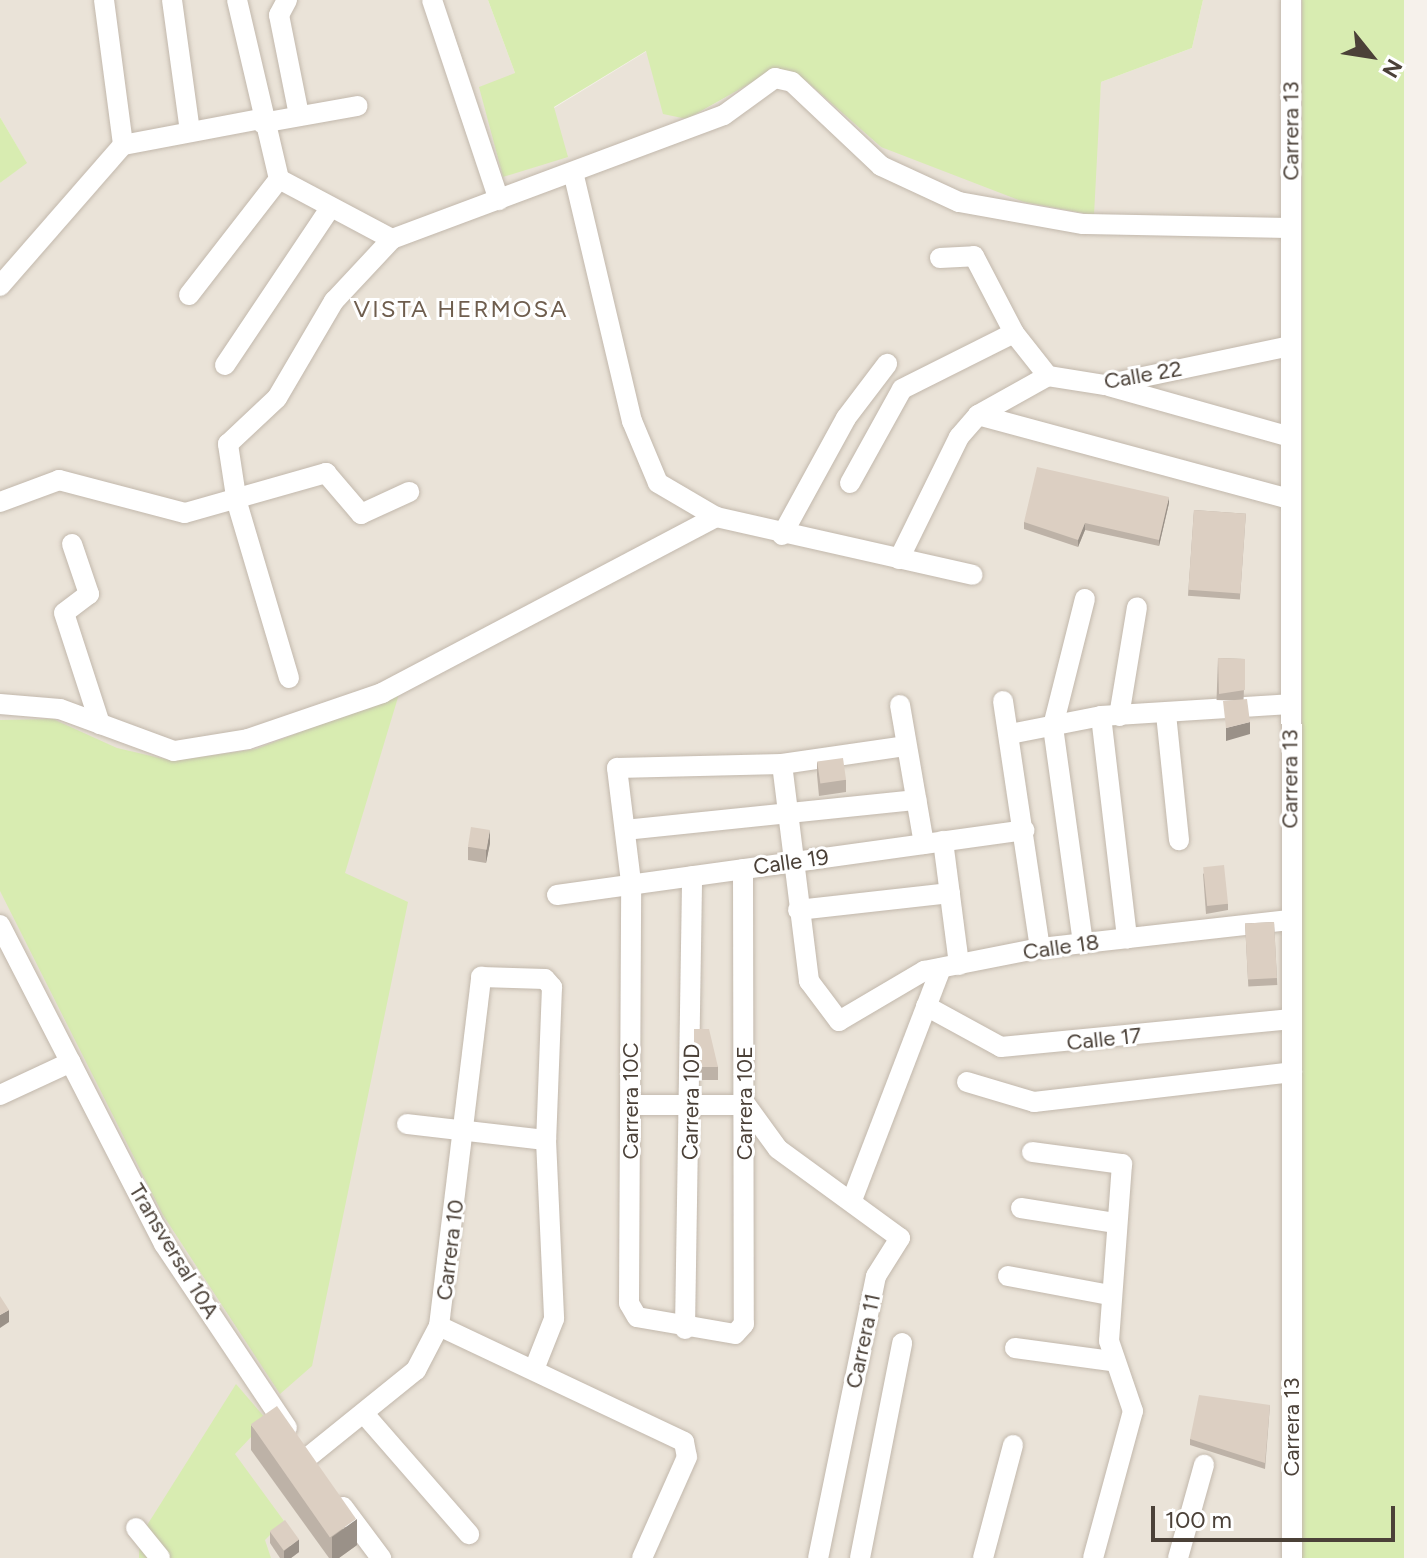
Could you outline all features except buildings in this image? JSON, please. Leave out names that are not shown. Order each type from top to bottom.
[{"type":"street","points":[[104,0],[123,145]]},
{"type":"street","points":[[172,0],[190,132]]},
{"type":"street","points":[[237,0],[262,121],[279,179],[392,239]]},
{"type":"street","points":[[287,0],[279,15],[299,115]]},
{"type":"street","points":[[432,0],[499,200]]},
{"type":"street","name":"Carrera 13","points":[[1291,0],[1292,1558]]},
{"type":"street","points":[[289,678],[227,460],[233,436],[277,398],[334,301],[392,239],[574,176],[724,115],[775,78],[792,82],[881,166],[959,202],[1083,224],[1291,228]]},
{"type":"street","points":[[0,286],[123,145],[357,106]]},
{"type":"street","points":[[574,176],[652,476],[716,517],[782,535],[973,575]]},
{"type":"street","points":[[189,295],[279,179]]},
{"type":"street","points":[[225,365],[330,208]]},
{"type":"street","points":[[899,559],[926,494],[978,415],[1048,376],[1014,333],[974,256],[940,258]]},
{"type":"street","points":[[850,483],[902,389],[1014,333]]},
{"type":"street","name":"Calle 22","points":[[1048,376],[1105,385],[1290,346]]},
{"type":"street","points":[[782,535],[846,418],[887,364]]},
{"type":"street","points":[[1105,385],[1290,437]]},
{"type":"street","points":[[978,415],[1290,499]]},
{"type":"street","points":[[0,502],[59,480],[185,513],[237,503],[326,473],[336,477],[357,514],[409,492]]},
{"type":"street","points":[[0,704],[60,709],[174,751],[263,734],[382,693],[716,517]]},
{"type":"street","points":[[72,544],[89,594],[64,613],[100,724]]},
{"type":"street","points":[[1083,943],[1053,726],[1085,599]]},
{"type":"street","points":[[1127,938],[1110,716],[1137,607]]},
{"type":"street","points":[[1003,701],[1025,830],[1040,948]]},
{"type":"street","points":[[1010,734],[1110,716],[1290,704]]},
{"type":"street","points":[[852,1200],[926,1006],[950,966],[950,893],[916,800],[900,705]]},
{"type":"street","points":[[1166,714],[1179,840]]},
{"type":"street","points":[[905,746],[782,764],[798,910],[950,893]]},
{"type":"street","name":"Carrera 10C","points":[[685,1329],[637,1317],[629,1303],[631,882],[617,768],[782,764]]},
{"type":"street","points":[[625,830],[916,800]]},
{"type":"street","name":"Calle 19","points":[[557,895],[631,882],[1025,830]]},
{"type":"street","name":"Carrera 10E","points":[[685,1329],[735,1334],[744,1324],[746,1105],[743,869]]},
{"type":"street","name":"Carrera 10D","points":[[685,1329],[691,1104],[692,876]]},
{"type":"street","name":"Calle 18","points":[[798,910],[809,981],[837,1020],[846,1020],[915,974],[950,966],[1040,948],[1290,920]]},
{"type":"street","name":"Transversal 10A","points":[[0,925],[164,1244],[317,1471],[381,1558]]},
{"type":"street","name":"Carrera 10","points":[[317,1471],[366,1416],[416,1370],[439,1326],[465,1133],[474,984],[481,977],[550,982],[546,1140]]},
{"type":"street","name":"Calle 17","points":[[926,1006],[1001,1047],[1292,1019]]},
{"type":"street","points":[[0,1095],[71,1062]]},
{"type":"street","points":[[967,1082],[1034,1102],[1292,1072]]},
{"type":"street","points":[[632,1105],[746,1105]]},
{"type":"street","name":"Carrera 11","points":[[746,1105],[778,1149],[852,1200],[901,1242],[876,1276],[818,1558]]},
{"type":"street","points":[[407,1124],[546,1140],[554,1319],[535,1367]]},
{"type":"street","points":[[1032,1152],[1122,1164],[1110,1295],[1111,1361],[1132,1395],[1133,1411],[1093,1558]]},
{"type":"street","points":[[1021,1208],[1116,1223]]},
{"type":"street","points":[[1008,1276],[1110,1295]]},
{"type":"street","points":[[439,1326],[535,1367],[684,1442],[687,1457],[642,1558]]},
{"type":"street","points":[[860,1558],[902,1343]]},
{"type":"street","points":[[1015,1348],[1111,1361]]},
{"type":"street","points":[[366,1416],[469,1534]]},
{"type":"street","points":[[983,1558],[1013,1445]]},
{"type":"street","points":[[1178,1558],[1204,1465]]},
{"type":"street","points":[[136,1528],[160,1558]]},
{"type":"shaded area","points":[[0,0],[488,0],[515,73],[493,136],[503,177],[554,108],[647,51],[688,119],[769,72],[805,80],[881,147],[1097,132],[1101,82],[1192,48],[1203,0],[1294,0],[1285,1558],[0,1558],[0,183],[26,162],[0,117]]},
{"type":"green space","points":[[488,0],[1203,0],[1192,48],[1101,82],[1094,215],[1024,202],[881,147],[805,80],[770,72],[687,119],[663,114],[646,51],[554,107],[568,157],[503,177],[479,87],[515,73]]},
{"type":"green space","points":[[1302,0],[1404,0],[1404,1558],[1302,1558]]},
{"type":"green space","points":[[0,117],[27,163],[0,183]]},
{"type":"green space","points":[[399,694],[345,873],[408,902],[312,1366],[280,1394],[163,1215],[0,891],[0,720],[53,719],[117,748],[173,761],[256,749]]},
{"type":"green space","points":[[236,1384],[267,1420],[235,1454],[284,1521],[265,1540],[271,1558],[139,1558],[139,1538]]},
{"type":"district","name":"VISTA HERMOSA","points":[[461,309]]}]
